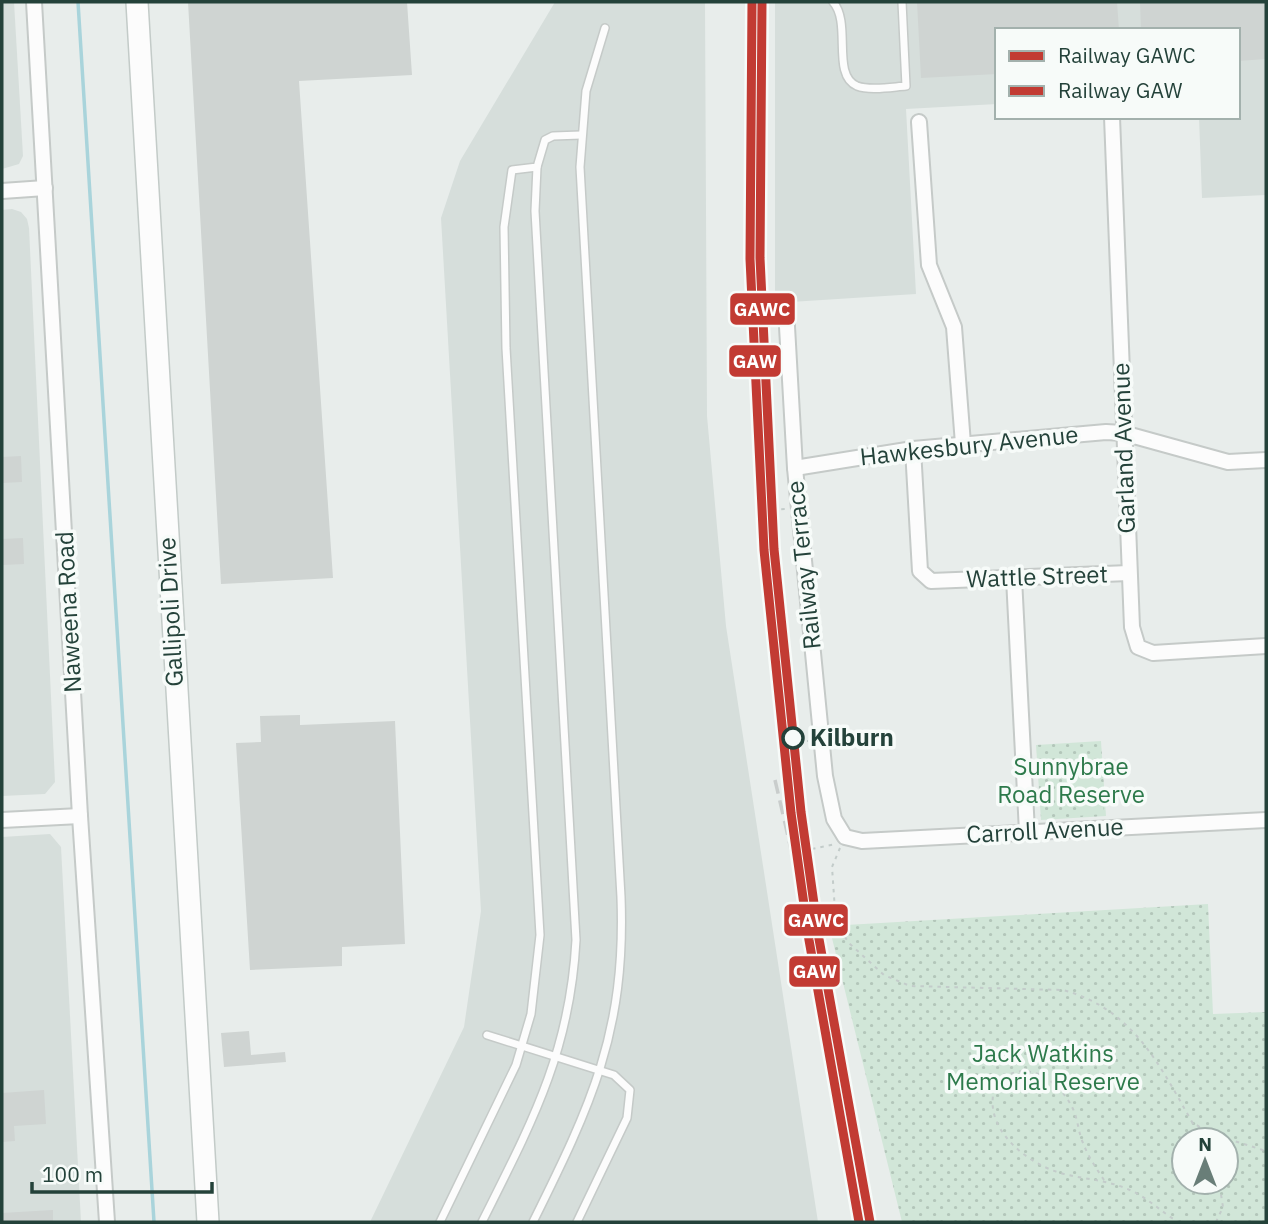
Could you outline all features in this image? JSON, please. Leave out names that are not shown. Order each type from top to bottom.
[{"type":"street","name":"Naweena Road","points":[[34,2],[80,817],[107,1222]]},
{"type":"street","name":"Gallipoli Drive","points":[[136,2],[203,1184],[208,1222]]},
{"type":"street","name":"Garland Avenue","points":[[1112,119],[1132,627],[1138,647],[1153,653],[1266,646]]},
{"type":"street","points":[[919,122],[929,265],[954,327],[963,444]]},
{"type":"street","points":[[2,191],[45,188]]},
{"type":"street","name":"Railway Terrace","points":[[786,309],[794,468],[825,776],[834,820],[845,837]]},
{"type":"street","name":"Hawkesbury Avenue","points":[[794,468],[913,449],[1123,433],[1228,462],[1266,460]]},
{"type":"street","name":"Wattle Street","points":[[913,449],[920,571],[931,581],[1129,573]]},
{"type":"street","points":[[1014,578],[1027,832]]},
{"type":"street","points":[[2,821],[80,817]]},
{"type":"street","name":"Carroll Avenue","points":[[845,837],[862,841],[1266,820]]},
{"type":"lane","points":[[833,2],[842,16],[843,67],[850,80],[862,87],[906,86],[902,2]]},
{"type":"lane","points":[[533,1222],[577,1133],[601,1071],[616,1004],[622,930],[582,207],[581,135],[586,91],[605,28]]},
{"type":"lane","points":[[482,1222],[540,1103],[557,1057],[572,991],[576,919],[535,225],[537,167],[545,140],[553,136],[581,135]]},
{"type":"lane","points":[[440,1222],[503,1095],[522,1046],[536,988],[540,935],[506,348],[504,227],[512,170],[537,167]]},
{"type":"lane","points":[[487,1035],[601,1071],[626,1083],[630,1090],[630,1108],[577,1222]]},
{"type":"path","points":[[763,548],[758,506],[760,510],[799,508]]},
{"type":"path","points":[[813,849],[835,845],[845,837]]},
{"type":"path","points":[[835,857],[832,867],[836,925],[850,944],[884,975],[911,986],[1063,990],[1085,996],[1129,1024],[1194,1126]]},
{"type":"path","points":[[1104,1180],[1082,1142],[1073,1108],[1058,1087],[1038,1073],[1013,1073],[1002,1079],[994,1088],[992,1100],[998,1121],[1012,1144],[1032,1160],[1058,1172],[1104,1180],[1135,1192],[1178,1222]]},
{"type":"path","points":[[1192,1122],[1209,1133],[1266,1151]]},
{"type":"path","points":[[1216,1222],[1223,1207],[1221,1196]]},
{"type":"shaded area","points":[[2,2],[14,2],[23,156],[19,164],[2,169]]},
{"type":"shaded area","points":[[555,2],[705,2],[707,416],[726,626],[818,1222],[370,1222],[464,1027],[481,911],[441,218],[460,161]]},
{"type":"shaded area","points":[[775,2],[1266,2],[1266,195],[1202,198],[1199,119],[1240,119],[1240,28],[995,28],[995,104],[906,109],[916,294],[775,303]]},
{"type":"shaded area","points":[[2,210],[21,212],[27,219],[29,228],[55,782],[45,794],[2,796]]},
{"type":"shaded area","points":[[50,834],[61,847],[81,1222],[2,1222],[2,837]]},
{"type":"green space","name":"Sunnybrae Road Reserve","points":[[1101,741],[1106,816],[1041,820],[1036,745]]},
{"type":"green space","points":[[1100,769],[1104,814],[1077,816],[1081,791],[1074,771]]},
{"type":"green space","name":"Jack Watkins Memorial Reserve","points":[[1208,904],[1213,1014],[1266,1012],[1266,1222],[902,1222],[829,926]]},
{"type":"building","points":[[188,2],[407,2],[412,75],[299,81],[333,578],[221,584]]},
{"type":"building","points":[[917,2],[1117,2],[1119,28],[995,28],[995,74],[921,78]]},
{"type":"building","points":[[1140,2],[1266,2],[1266,59],[1240,61],[1240,28],[1141,28]]},
{"type":"building","points":[[21,456],[22,482],[2,483],[2,457]]},
{"type":"building","points":[[23,538],[24,564],[2,565],[2,539]]},
{"type":"building","points":[[300,715],[300,725],[395,721],[405,944],[342,947],[342,966],[250,970],[236,743],[261,742],[260,716]]},
{"type":"building","points":[[249,1031],[251,1055],[285,1052],[286,1062],[224,1067],[221,1033]]},
{"type":"building","points":[[44,1090],[46,1124],[14,1126],[15,1141],[2,1142],[2,1093]]},
{"type":"building","points":[[53,1210],[53,1222],[2,1222],[2,1213]]},
{"type":"waterway","points":[[78,2],[154,1222]]},
{"type":"railway","points":[[775,780],[812,940],[829,999]]},
{"type":"rail line","name":"GAW","points":[[752,2],[750,259],[764,550],[791,813],[809,940],[859,1222]]},
{"type":"rail line","name":"GAWC","points":[[762,2],[760,258],[774,549],[801,812],[819,939],[870,1222]]},
{"type":"place","name":"Kilburn","points":[[793,738]]}]
